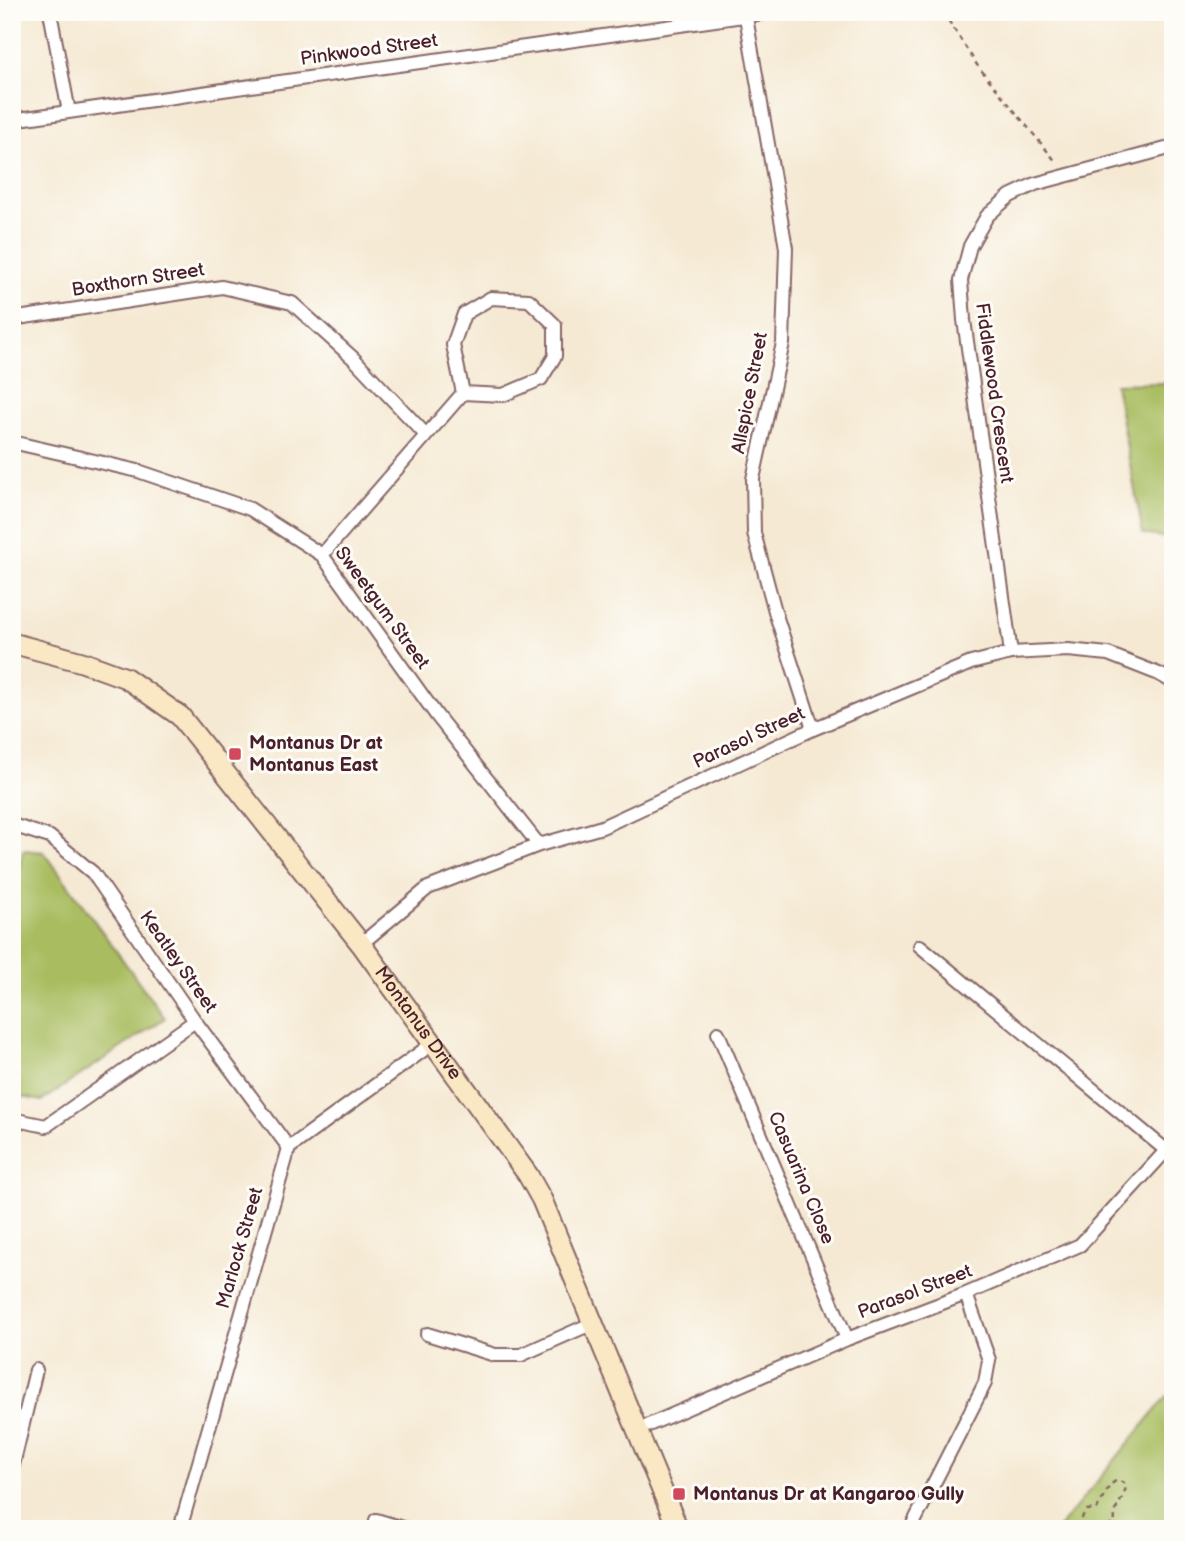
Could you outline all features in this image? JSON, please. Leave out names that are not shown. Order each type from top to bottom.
[{"type":"street","points":[[50,12],[69,111]]},
{"type":"street","name":"Pinkwood Street","points":[[12,120],[772,12]]},
{"type":"street","name":"Allspice Street","points":[[746,17],[786,248],[783,343],[752,479],[754,533],[775,615],[813,729]]},
{"type":"street","name":"Fiddlewood Crescent","points":[[1011,653],[964,320],[961,280],[970,246],[988,216],[1010,196],[1035,184],[1173,147]]},
{"type":"street","name":"Boxthorn Street","points":[[12,323],[18,318],[222,287],[292,303],[354,359],[426,435]]},
{"type":"street","points":[[491,298],[529,300],[555,325],[555,356],[541,379],[503,395],[463,393],[453,345],[464,314],[491,298]]},
{"type":"street","points":[[323,555],[463,393]]},
{"type":"street","name":"Sweetgum Street","points":[[12,442],[138,471],[250,509],[323,555],[437,716],[539,845]]},
{"type":"street","name":"Montanus Drive","points":[[12,643],[82,662],[126,678],[180,716],[360,944],[533,1183],[678,1529]]},
{"type":"street","name":"Parasol Street","points":[[360,944],[428,888],[539,845],[602,827],[813,729],[971,663],[1011,653],[1068,650],[1108,654],[1173,682]]},
{"type":"street","name":"Keatley Street","points":[[12,825],[50,837],[93,873],[195,1021],[289,1148]]},
{"type":"street","points":[[920,946],[1170,1147]]},
{"type":"street","points":[[12,1119],[46,1126],[195,1021]]},
{"type":"street","name":"Casuarina Close","points":[[718,1033],[847,1339]]},
{"type":"street","points":[[289,1148],[432,1044]]},
{"type":"street","name":"Parasol Street","points":[[637,1430],[847,1339],[966,1294],[1080,1245],[1170,1147]]},
{"type":"street","name":"Marlock Street","points":[[180,1529],[289,1148]]},
{"type":"street","points":[[912,1526],[985,1383],[989,1360],[966,1294]]},
{"type":"street","points":[[427,1334],[495,1355],[521,1354],[593,1323]]},
{"type":"street","points":[[12,1469],[36,1370]]},
{"type":"street","points":[[376,1520],[406,1529]]},
{"type":"path","points":[[943,12],[977,65],[1054,159],[1062,176]]},
{"type":"path","points":[[1083,1529],[1083,1514],[1087,1510],[1097,1509],[1110,1485],[1116,1480],[1124,1483],[1126,1487],[1115,1510],[1115,1526],[1097,1529]]},
{"type":"green space","points":[[1173,383],[1173,539],[1143,534],[1115,384]]},
{"type":"green space","points":[[23,850],[44,852],[165,1018],[42,1101],[12,1095],[12,900]]},
{"type":"green space","points":[[1173,1389],[1173,1529],[1058,1529]]},
{"type":"place","name":"Montanus Dr at Montanus East","points":[[235,754]]},
{"type":"place","name":"Montanus Dr at Kangaroo Gully","points":[[679,1494]]}]
